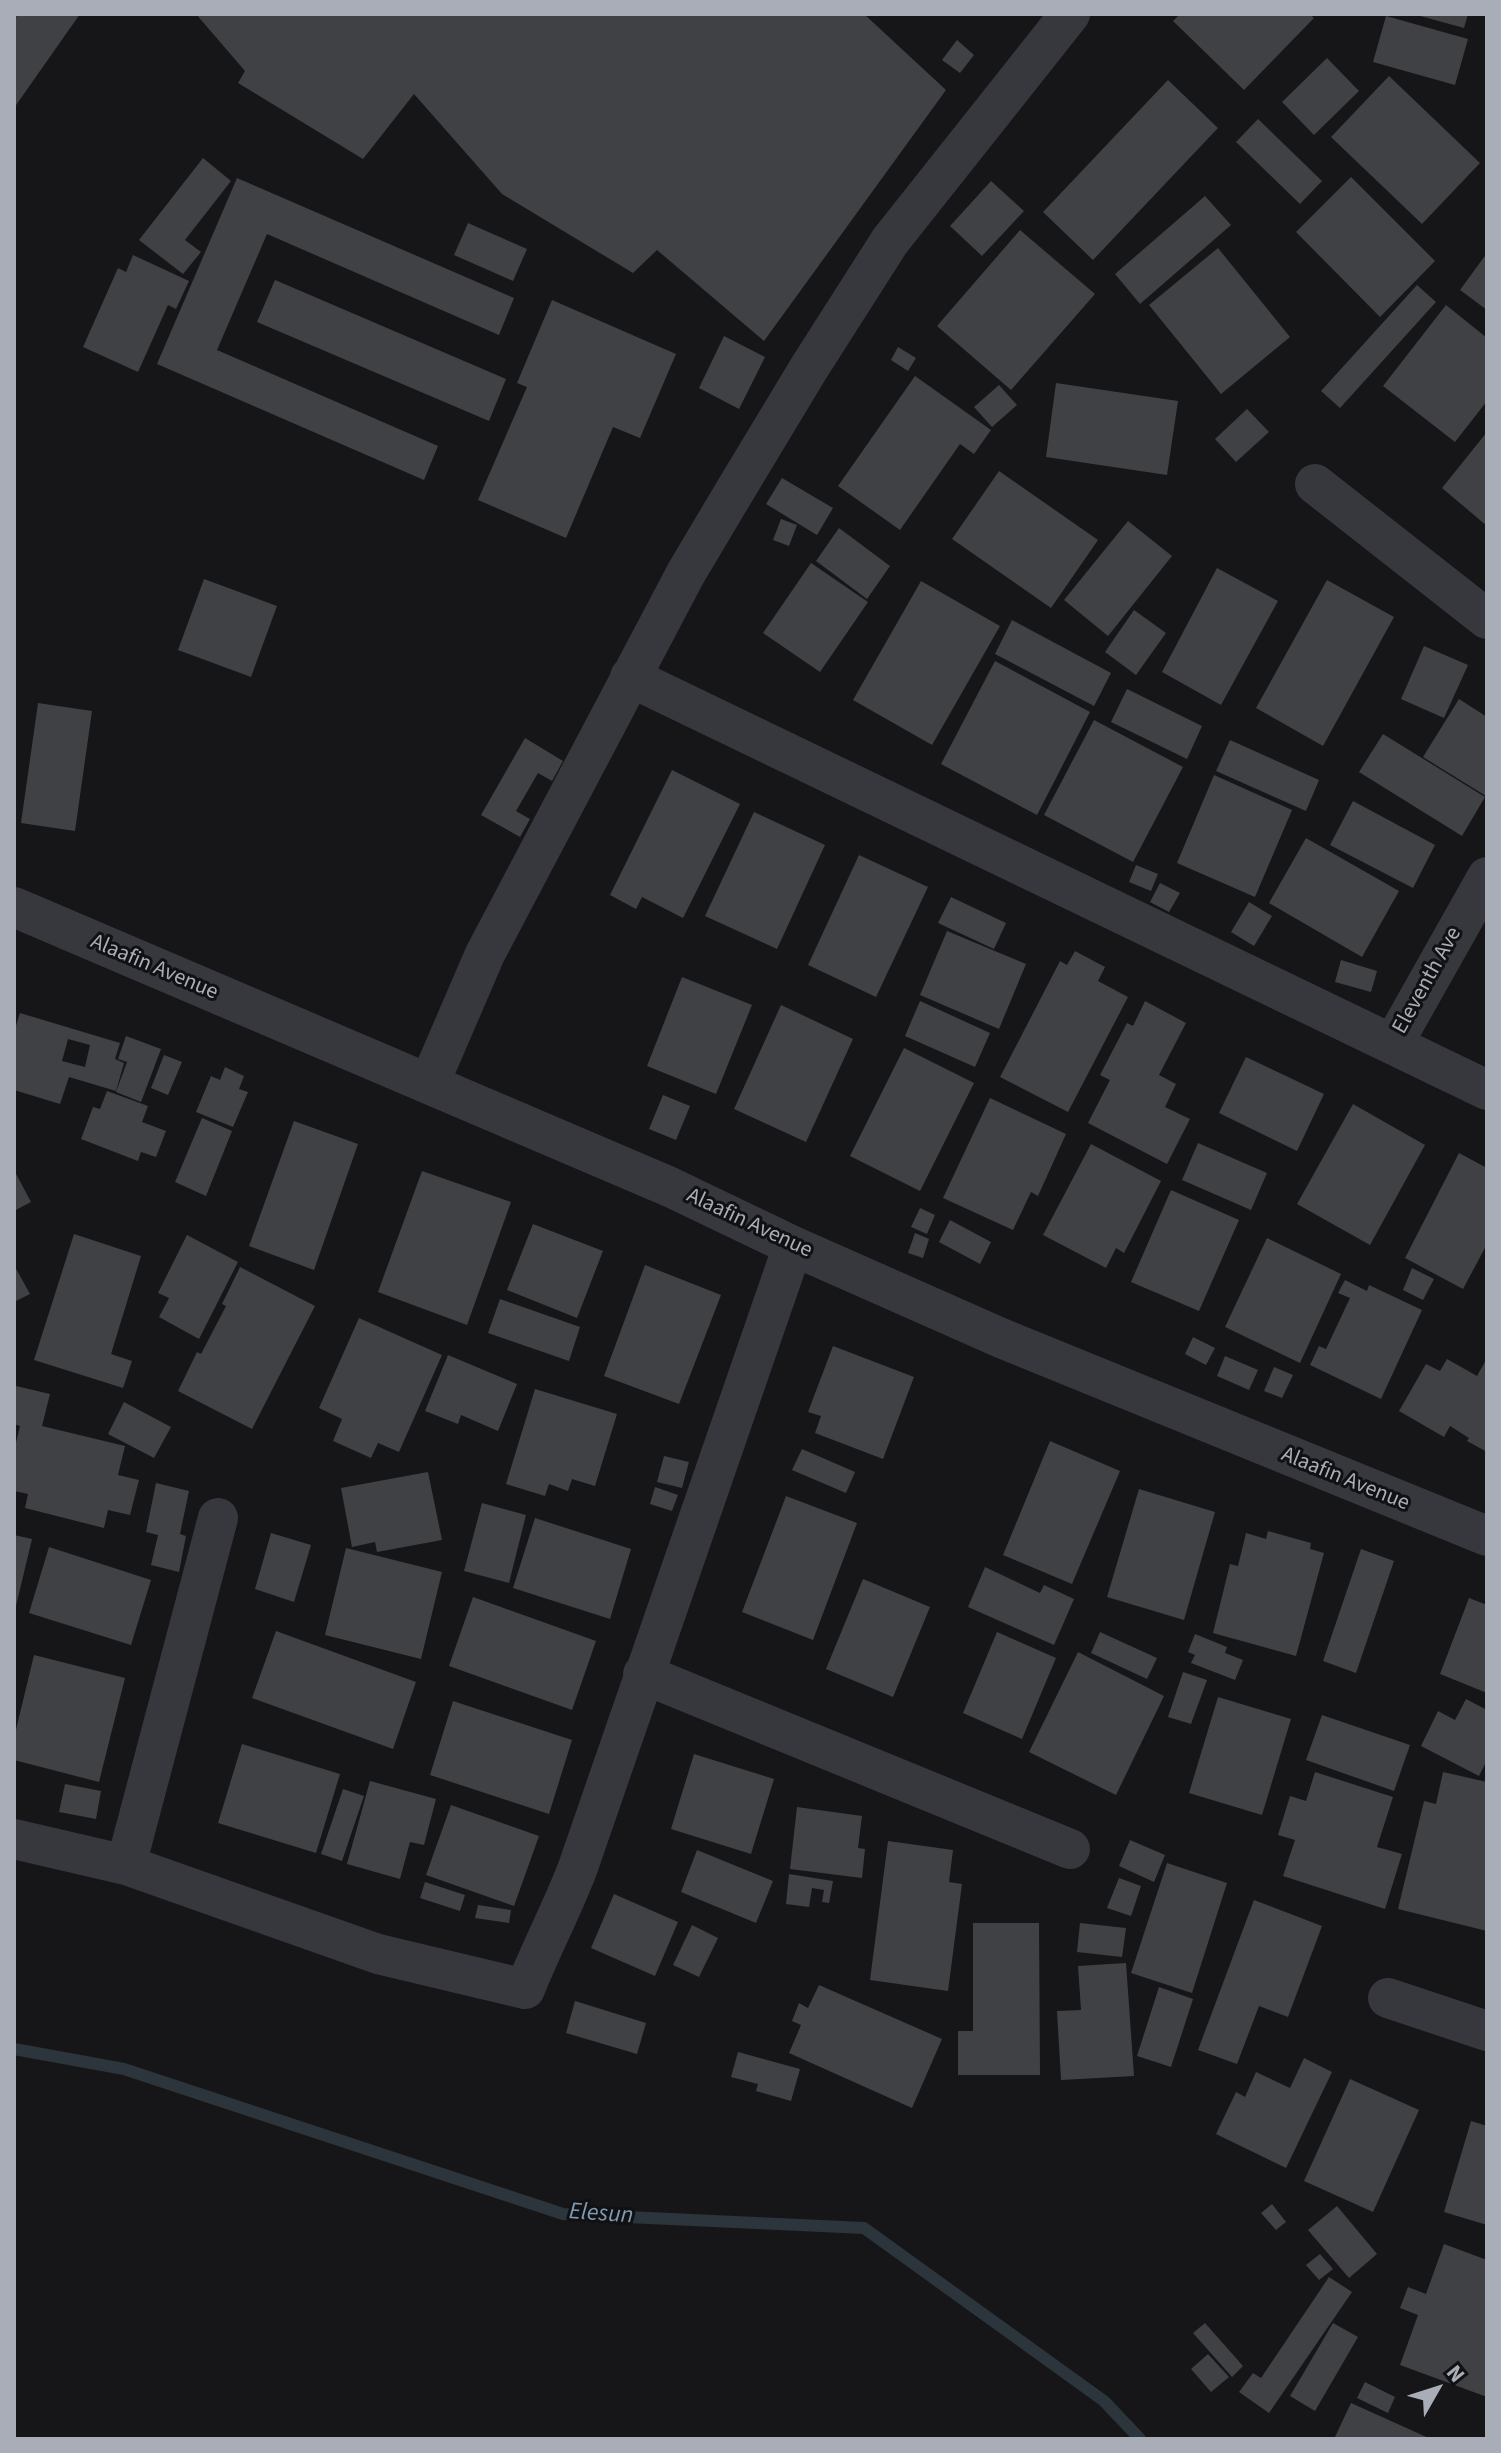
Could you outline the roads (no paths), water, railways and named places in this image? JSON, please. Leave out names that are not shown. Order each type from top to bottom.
[{"type":"street","points":[[429,1084],[485,954],[701,547],[890,241],[1052,19]]},
{"type":"street","points":[[1315,484],[1487,619]]},
{"type":"street","points":[[630,677],[1487,1090]]},
{"type":"street","name":"Eleventh Ave","points":[[1393,1044],[1487,877]]},
{"type":"street","name":"Alaafin Avenue","points":[[14,907],[670,1187],[793,1246],[1031,1350],[1487,1536]]},
{"type":"street","points":[[14,1839],[126,1865],[378,1954],[525,1989],[543,1943],[562,1909],[793,1246]]},
{"type":"street","points":[[126,1865],[218,1518]]},
{"type":"street","points":[[643,1674],[1070,1849]]},
{"type":"street","points":[[1388,1998],[1487,2031]]},
{"type":"waterway","name":"Elesun","points":[[14,2049],[124,2069],[563,2214],[864,2228],[1104,2401],[1140,2439]]}]
